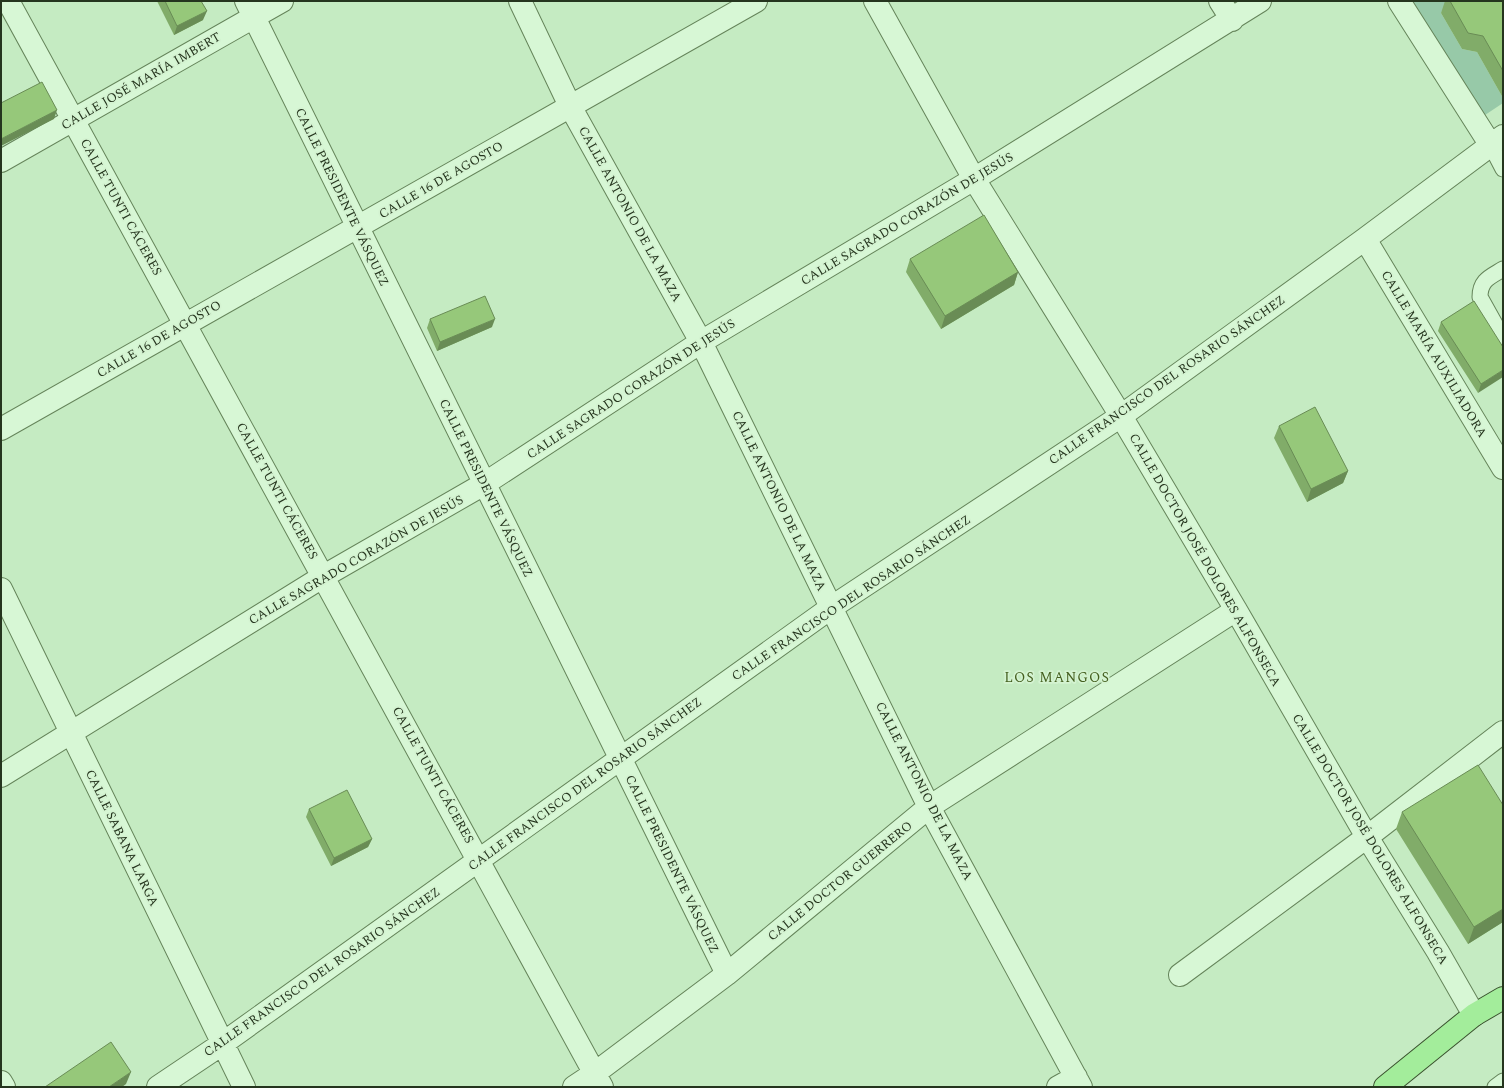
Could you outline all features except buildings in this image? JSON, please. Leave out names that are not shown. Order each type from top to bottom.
[{"type":"main road","points":[[1385,1087],[1474,1015],[1502,1001]]},
{"type":"street","name":"CALLE TUNTI CÁCERES","points":[[8,1],[599,1080]]},
{"type":"street","name":"CALLE JOSÉ MARÍA IMBERT","points":[[1,161],[73,120],[250,9],[282,1]]},
{"type":"street","name":"CALLE ANTONIO DE LA MAZA","points":[[520,1],[570,106],[702,342],[930,807],[1072,1084]]},
{"type":"street","name":"CALLE 16 DE AGOSTO","points":[[1,429],[756,1]]},
{"type":"street","name":"CALLE DOCTOR JOSÉ DOLORES ALFONSECA","points":[[875,1],[974,179],[1121,416],[1236,610],[1367,837],[1438,952],[1474,1015]]},
{"type":"street","points":[[1220,1],[1232,20]]},
{"type":"street","name":"CALLE SAGRADO CORAZÓN DE JESÚS","points":[[1,776],[324,576],[484,484],[702,342],[974,179],[1232,20],[1260,1]]},
{"type":"street","points":[[1399,1],[1497,140]]},
{"type":"street","name":"CALLE PRESIDENTE VÁSQUEZ","points":[[250,9],[727,974]]},
{"type":"street","name":"CALLE FRANCISCO DEL ROSARIO SÁNCHEZ","points":[[158,1087],[222,1044],[832,607],[1121,416],[1365,239],[1497,140]]},
{"type":"street","name":"CALLE MARÍA AUXILIADORA","points":[[1365,239],[1503,468]]},
{"type":"street","name":"CALLE SABANA LARGA","points":[[1,589],[244,1087]]},
{"type":"street","name":"CALLE DOCTOR GUERRERO","points":[[574,1087],[599,1080],[930,807],[1236,610]]},
{"type":"street","points":[[1180,975],[1367,837],[1503,732]]},
{"type":"street","points":[[1,1082],[4,1087]]},
{"type":"lane","points":[[1497,140],[1503,169]]},
{"type":"lane","points":[[1503,269],[1488,278],[1483,283],[1480,290],[1480,296],[1503,338]]},
{"type":"lane","points":[[1495,1087],[1503,1081]]},
{"type":"green space","points":[[1412,1],[1447,2],[1441,13],[1462,49],[1477,52],[1503,98],[1503,103],[1482,117]]},
{"type":"district","name":"LOS MANGOS","points":[[1057,677]]}]
